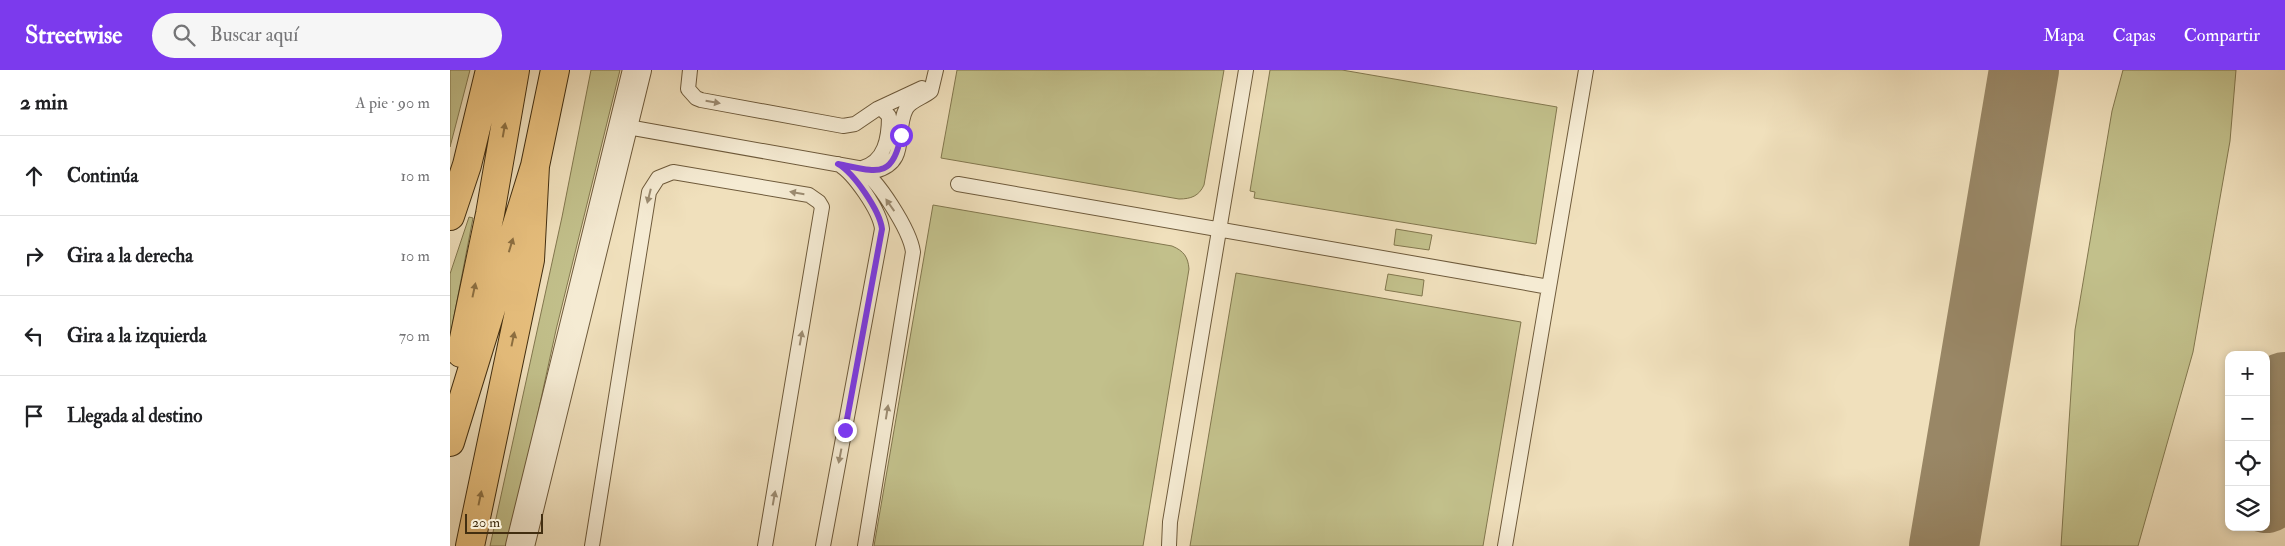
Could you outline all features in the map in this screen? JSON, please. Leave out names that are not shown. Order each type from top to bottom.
[{"type":"highway","points":[[450,216],[466,166],[490,70]]},
{"type":"highway","points":[[450,406],[490,214],[515,70]]},
{"type":"highway","points":[[450,442],[535,166],[555,70]]},
{"type":"highway","points":[[470,546],[530,260],[535,166]]},
{"type":"street","points":[[520,546],[637,70]]},
{"type":"lane","points":[[690,70],[688,89],[696,98],[701,100],[843,126],[855,124],[877,109],[926,86],[936,70]]},
{"type":"lane","points":[[622,126],[865,169],[886,168],[895,159],[907,107],[931,91],[936,70]]},
{"type":"lane","points":[[1169,546],[1170,522],[1246,70]]},
{"type":"lane","points":[[1505,546],[1586,70]]},
{"type":"lane","points":[[865,169],[877,161],[884,151],[889,116],[882,109],[877,109]]},
{"type":"lane","points":[[823,546],[881,237],[881,221],[878,213],[850,173],[838,164]]},
{"type":"lane","points":[[865,169],[909,233],[914,252],[865,546]]},
{"type":"lane","points":[[592,546],[649,192],[658,178],[673,172],[809,196],[822,207],[765,546]]},
{"type":"lane","points":[[958,184],[1549,287]]},
{"type":"lane","points":[[881,237],[886,228],[894,224],[902,226],[909,233]]},
{"type":"shaded area","points":[[450,70],[470,70],[450,147]]},
{"type":"shaded area","points":[[591,70],[620,70],[556,330],[509,546],[490,546],[562,217]]},
{"type":"shaded area","points":[[957,70],[1224,70],[1204,185],[1200,192],[1194,196],[1179,199],[941,158]]},
{"type":"shaded area","points":[[1270,70],[1342,70],[1557,107],[1536,244],[1254,198],[1255,192],[1250,191]]},
{"type":"shaded area","points":[[2123,70],[2236,70],[2230,141],[2193,352],[2138,546],[2061,546],[2075,330],[2112,111]]},
{"type":"shaded area","points":[[933,205],[1172,246],[1185,255],[1189,269],[1143,546],[874,546]]},
{"type":"shaded area","points":[[469,217],[473,218],[450,337],[450,274]]},
{"type":"shaded area","points":[[1396,229],[1432,235],[1429,250],[1394,245]]},
{"type":"shaded area","points":[[1236,273],[1521,322],[1483,546],[1190,546]]},
{"type":"shaded area","points":[[1388,274],[1424,280],[1422,296],[1385,290]]},
{"type":"taxiway","points":[[1944,546],[2024,70]]},
{"type":"taxiway","points":[[2268,486],[2285,387]]},
{"type":"route","points":[[845,430],[882,229],[878,213],[850,173],[838,164],[875,170],[886,168],[898,153],[901,135]]}]
